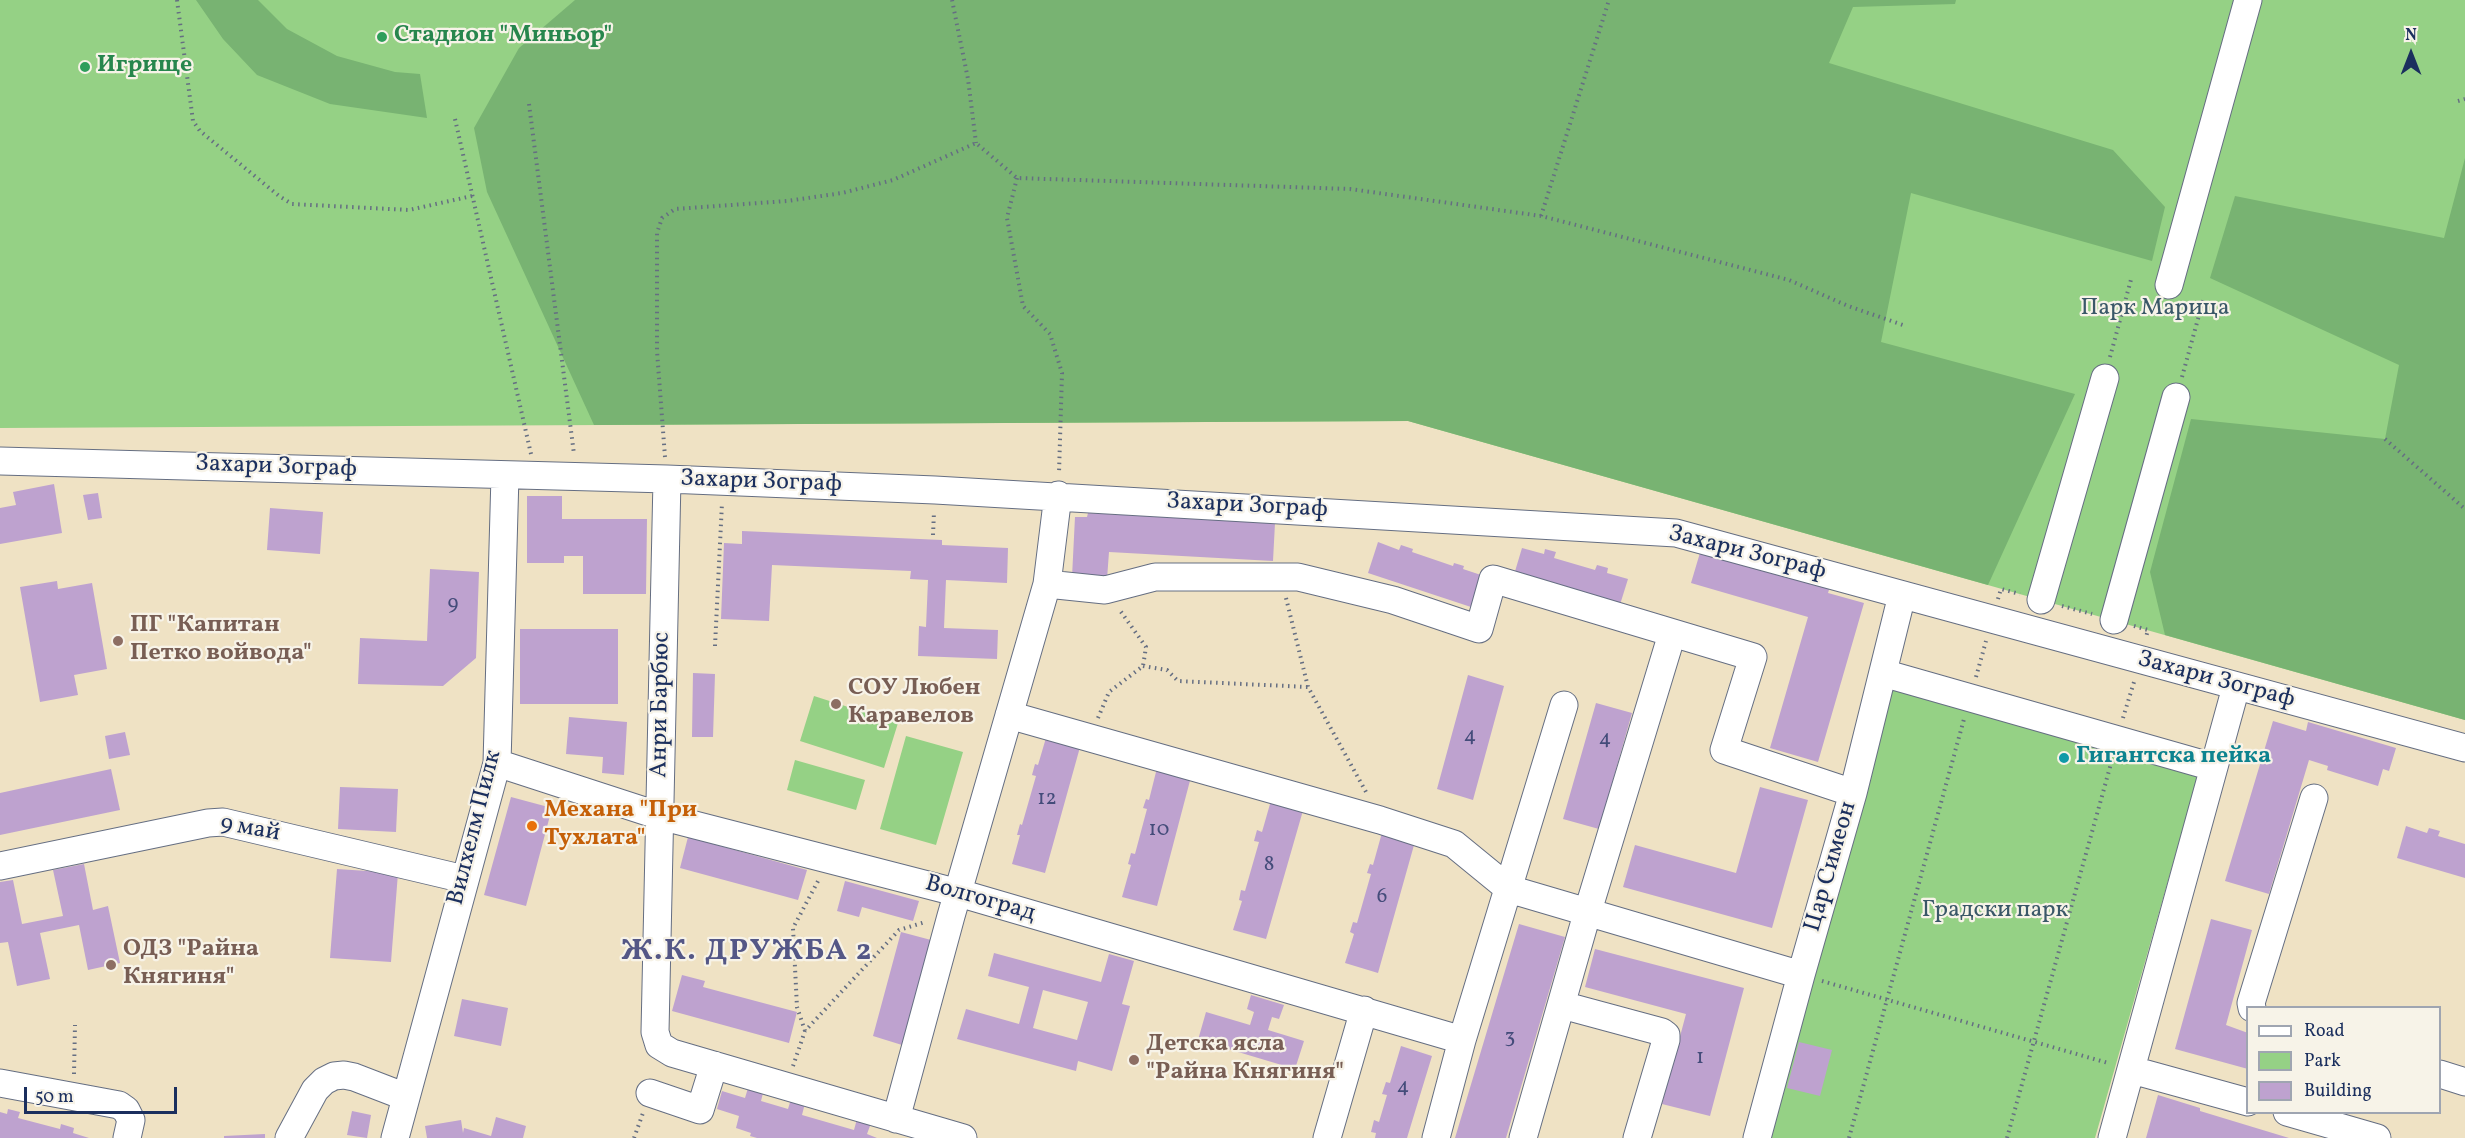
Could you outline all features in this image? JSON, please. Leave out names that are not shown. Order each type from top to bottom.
[{"type":"street","points":[[2169,285],[2248,0]]},
{"type":"street","points":[[2041,600],[2105,378]]},
{"type":"street","points":[[2114,620],[2176,397]]},
{"type":"street","name":"Захари Зограф","points":[[0,460],[577,476],[1058,495],[1676,533],[2465,748]]},
{"type":"street","name":"Вилхелм Пилк","points":[[395,1138],[497,763],[505,475]]},
{"type":"street","name":"Анри Барбюс","points":[[667,479],[655,1032],[659,1045],[672,1053],[963,1138]]},
{"type":"street","points":[[896,1119],[1047,584],[1058,495]]},
{"type":"street","points":[[1047,584],[1105,590],[1155,577],[1298,577],[1393,600],[1479,629],[1493,579],[1753,657],[1724,750],[1853,793]]},
{"type":"street","name":"Цар Симеон","points":[[1757,1138],[1853,793],[1902,595]]},
{"type":"street","points":[[1523,1138],[1587,914],[1672,634]]},
{"type":"street","points":[[1883,673],[2213,767]]},
{"type":"street","points":[[2112,1138],[2236,687]]},
{"type":"street","points":[[1436,1138],[1462,1040],[1564,705]]},
{"type":"street","points":[[1009,715],[1380,820],[1454,844],[1509,889],[1587,914],[1801,975]]},
{"type":"street","name":"Волгоград","points":[[497,763],[660,816],[835,861],[955,904],[1364,1011],[1462,1040]]},
{"type":"street","points":[[2252,1006],[2314,798]]},
{"type":"street","name":"9 май","points":[[0,866],[208,823],[223,822],[464,879]]},
{"type":"street","points":[[1562,1005],[1666,1035],[1637,1138]]},
{"type":"street","points":[[1327,1138],[1364,1011]]},
{"type":"street","points":[[650,1093],[699,1110],[714,1065]]},
{"type":"street","points":[[2132,1070],[2246,1102]]},
{"type":"street","points":[[2441,1075],[2465,1082]]},
{"type":"street","points":[[289,1138],[315,1090],[324,1081],[334,1076],[354,1077],[406,1097]]},
{"type":"street","points":[[0,1083],[110,1102],[126,1110],[131,1120],[127,1138]]},
{"type":"street","points":[[2291,1114],[2348,1127],[2377,1138]]},
{"type":"path","points":[[177,0],[193,121],[200,131],[291,204],[409,210],[472,196]]},
{"type":"path","points":[[952,0],[968,79],[976,143],[1017,178],[1350,189],[1541,216],[1789,280],[1848,306],[1906,326]]},
{"type":"path","points":[[1541,216],[1609,0]]},
{"type":"path","points":[[2458,101],[2465,99]]},
{"type":"path","points":[[529,104],[577,476]]},
{"type":"path","points":[[454,119],[536,475]]},
{"type":"path","points":[[667,479],[657,351],[657,232],[662,218],[675,209],[787,201],[842,193],[893,180],[976,143]]},
{"type":"path","points":[[1017,178],[1006,218],[1023,306],[1050,334],[1062,372],[1058,495]]},
{"type":"path","points":[[2105,378],[2132,276]]},
{"type":"path","points":[[2176,397],[2204,297]]},
{"type":"path","points":[[2385,439],[2465,509]]},
{"type":"path","points":[[715,646],[723,481]]},
{"type":"path","points":[[1281,577],[1308,687],[1380,820]]},
{"type":"path","points":[[1090,738],[1109,692],[1143,666],[1146,647],[1105,590]]},
{"type":"path","points":[[1143,666],[1167,670],[1178,681],[1308,687]]},
{"type":"path","points":[[1849,1138],[1970,698]]},
{"type":"path","points":[[2007,1138],[2117,740]]},
{"type":"path","points":[[805,1031],[797,1007],[793,928],[813,886],[835,861]]},
{"type":"path","points":[[786,1087],[805,1031],[899,930],[955,904]]},
{"type":"path","points":[[1801,975],[2132,1070]]},
{"type":"path","points":[[74,1096],[75,1026]]},
{"type":"green space","name":"Парк Марица","points":[[0,0],[2465,0],[2465,720],[1408,421],[0,428]]},
{"type":"green space","points":[[196,0],[258,0],[287,29],[337,56],[395,72],[420,74],[427,118],[330,104],[257,75],[223,39]]},
{"type":"green space","points":[[575,0],[1956,0],[1955,4],[1853,7],[1829,63],[2113,150],[2165,207],[2152,261],[1911,193],[1881,342],[2075,394],[1988,585],[1408,421],[594,425],[487,192],[474,128],[519,48]]},
{"type":"green space","points":[[2465,158],[2465,720],[2165,635],[2150,572],[2191,419],[2385,439],[2399,365],[2210,278],[2235,196],[2444,238]]},
{"type":"green space","name":"Градски парк","points":[[1892,687],[2198,775],[2095,1138],[1768,1138]]},
{"type":"green space","points":[[814,696],[898,723],[884,768],[800,741]]},
{"type":"green space","points":[[906,736],[963,752],[936,845],[880,829]]},
{"type":"green space","points":[[795,760],[865,780],[856,810],[787,790]]},
{"type":"building","points":[[54,484],[62,533],[0,544],[0,508],[16,505],[13,492]]},
{"type":"building","points":[[98,493],[102,518],[88,520],[83,495]]},
{"type":"building","points":[[527,496],[562,496],[562,519],[647,519],[646,594],[583,594],[583,556],[564,556],[564,563],[527,563]]},
{"type":"building","points":[[270,508],[323,512],[320,554],[267,550]]},
{"type":"building","points":[[1088,513],[1275,523],[1273,561],[1109,552],[1107,579],[1072,577],[1075,517],[1087,517]]},
{"type":"building","points":[[742,531],[942,540],[942,545],[1008,548],[1007,583],[946,580],[944,628],[998,630],[997,659],[918,656],[919,626],[926,627],[928,580],[910,579],[911,571],[772,565],[769,621],[721,619],[724,543],[742,544]]},
{"type":"building","points":[[1378,542],[1399,550],[1401,545],[1413,549],[1412,552],[1453,566],[1454,563],[1464,566],[1463,569],[1484,576],[1474,608],[1368,573]]},
{"type":"building","points":[[1702,546],[1831,583],[1828,593],[1864,603],[1818,762],[1770,748],[1808,617],[1691,583]]},
{"type":"building","points":[[1522,548],[1544,554],[1545,549],[1556,552],[1554,558],[1595,570],[1597,565],[1608,568],[1607,573],[1628,579],[1618,611],[1513,578]]},
{"type":"building","points":[[430,569],[479,572],[476,658],[443,686],[358,684],[360,638],[427,641]]},
{"type":"building","points":[[57,581],[58,589],[92,583],[107,669],[74,675],[78,695],[40,702],[20,587]]},
{"type":"building","points":[[520,629],[618,629],[618,704],[520,704]]},
{"type":"building","points":[[693,673],[715,674],[713,737],[692,737]]},
{"type":"building","points":[[1468,675],[1504,686],[1473,800],[1437,789]]},
{"type":"building","points":[[1596,703],[1632,713],[1599,829],[1563,819]]},
{"type":"building","points":[[569,717],[627,722],[624,775],[602,773],[603,757],[566,754]]},
{"type":"building","points":[[2273,721],[2306,731],[2308,722],[2396,748],[2389,771],[2383,769],[2378,786],[2327,770],[2328,766],[2309,760],[2269,894],[2225,881]]},
{"type":"building","points":[[1048,731],[1082,740],[1045,873],[1012,864],[1020,835],[1017,835],[1020,824],[1022,825],[1036,776],[1032,775],[1035,764],[1038,765]]},
{"type":"building","points":[[125,732],[130,755],[109,759],[105,736]]},
{"type":"building","points":[[1158,764],[1192,773],[1157,906],[1122,897],[1131,865],[1128,864],[1131,853],[1135,854],[1147,809],[1143,808],[1146,799],[1149,800]]},
{"type":"building","points":[[111,769],[120,810],[0,835],[0,793]]},
{"type":"building","points":[[340,787],[398,789],[396,832],[338,829]]},
{"type":"building","points":[[1760,787],[1808,800],[1772,928],[1623,887],[1635,845],[1736,873]]},
{"type":"building","points":[[511,797],[552,808],[526,906],[484,895]]},
{"type":"building","points":[[1272,797],[1304,807],[1266,939],[1233,930],[1242,901],[1239,900],[1241,890],[1245,891],[1259,842],[1254,841],[1257,830],[1262,832]]},
{"type":"building","points":[[2406,826],[2427,833],[2429,828],[2440,831],[2438,836],[2465,844],[2465,878],[2397,858]]},
{"type":"building","points":[[1383,829],[1416,838],[1378,973],[1345,963],[1354,934],[1350,932],[1353,922],[1357,923],[1371,874],[1367,873],[1370,864],[1373,865]]},
{"type":"building","points":[[688,837],[807,870],[798,900],[680,868]]},
{"type":"building","points":[[84,864],[93,910],[108,906],[120,963],[88,970],[79,925],[40,933],[50,979],[17,986],[8,942],[0,943],[0,882],[13,880],[22,924],[63,916],[53,870]]},
{"type":"building","points":[[337,869],[398,873],[391,962],[330,958]]},
{"type":"building","points":[[845,881],[919,901],[913,921],[862,907],[859,917],[837,911]]},
{"type":"building","points":[[2211,919],[2252,930],[2226,1025],[2246,1032],[2246,1068],[2175,1049]]},
{"type":"building","points":[[1519,924],[1565,937],[1506,1138],[1455,1138]]},
{"type":"building","points":[[901,932],[931,940],[902,1045],[873,1036]]},
{"type":"building","points":[[1595,949],[1744,988],[1710,1116],[1662,1104],[1686,1014],[1585,987]]},
{"type":"building","points":[[994,953],[1101,982],[1109,954],[1134,961],[1122,1004],[1130,1006],[1112,1071],[1078,1061],[1076,1071],[957,1039],[966,1009],[1019,1024],[1029,987],[988,976]],"holes":[[[1043,990],[1088,1002],[1077,1040],[1033,1028]]]},
{"type":"building","points":[[682,975],[705,981],[703,987],[797,1012],[789,1043],[672,1011]]},
{"type":"building","points":[[1251,995],[1284,1005],[1279,1019],[1272,1017],[1268,1030],[1304,1041],[1295,1069],[1198,1040],[1206,1012],[1250,1025],[1254,1012],[1247,1009]]},
{"type":"building","points":[[462,999],[508,1008],[501,1046],[454,1036]]},
{"type":"building","points":[[1799,1042],[1832,1050],[1820,1096],[1787,1088]]},
{"type":"building","points":[[1401,1046],[1432,1056],[1407,1138],[1375,1138],[1376,1133],[1371,1132],[1374,1120],[1379,1122],[1387,1095],[1382,1094],[1386,1082],[1390,1083]]},
{"type":"building","points":[[748,1088],[763,1093],[761,1101],[788,1109],[791,1099],[805,1103],[802,1115],[854,1130],[857,1119],[871,1123],[867,1134],[877,1138],[757,1138],[750,1136],[751,1133],[736,1128],[739,1116],[717,1109],[722,1091],[745,1098]]},
{"type":"building","points":[[2158,1095],[2200,1108],[2200,1111],[2289,1138],[2146,1138]]},
{"type":"building","points":[[8,1109],[20,1112],[18,1118],[60,1129],[61,1124],[74,1128],[73,1133],[89,1138],[0,1138],[0,1112],[7,1114]]},
{"type":"building","points":[[352,1111],[371,1115],[367,1138],[347,1135]]},
{"type":"building","points":[[496,1117],[526,1126],[523,1138],[427,1138],[425,1126],[461,1120],[463,1133],[464,1128],[491,1136]]},
{"type":"building","points":[[265,1134],[265,1138],[224,1138],[224,1136]]},
{"type":"place","name":"Стадион \"Миньор\"","points":[[382,37]]},
{"type":"place","name":"Игрище","points":[[85,67]]},
{"type":"place","name":"ПГ \"Капитан Петко войвода\"","points":[[118,641]]},
{"type":"place","name":"СОУ Любен Каравелов","points":[[836,704]]},
{"type":"place","name":"Гигантска пейка","points":[[2064,758]]},
{"type":"place","name":"Механа \"При Тухлата\"","points":[[532,826]]},
{"type":"place","name":"ОДЗ \"Райна Княгиня\"","points":[[111,965]]},
{"type":"place","name":"Детска ясла \"Райна Княгиня\"","points":[[1134,1060]]},
{"type":"district","name":"Ж.К. ДРУЖБА 2","points":[[747,953]]}]
